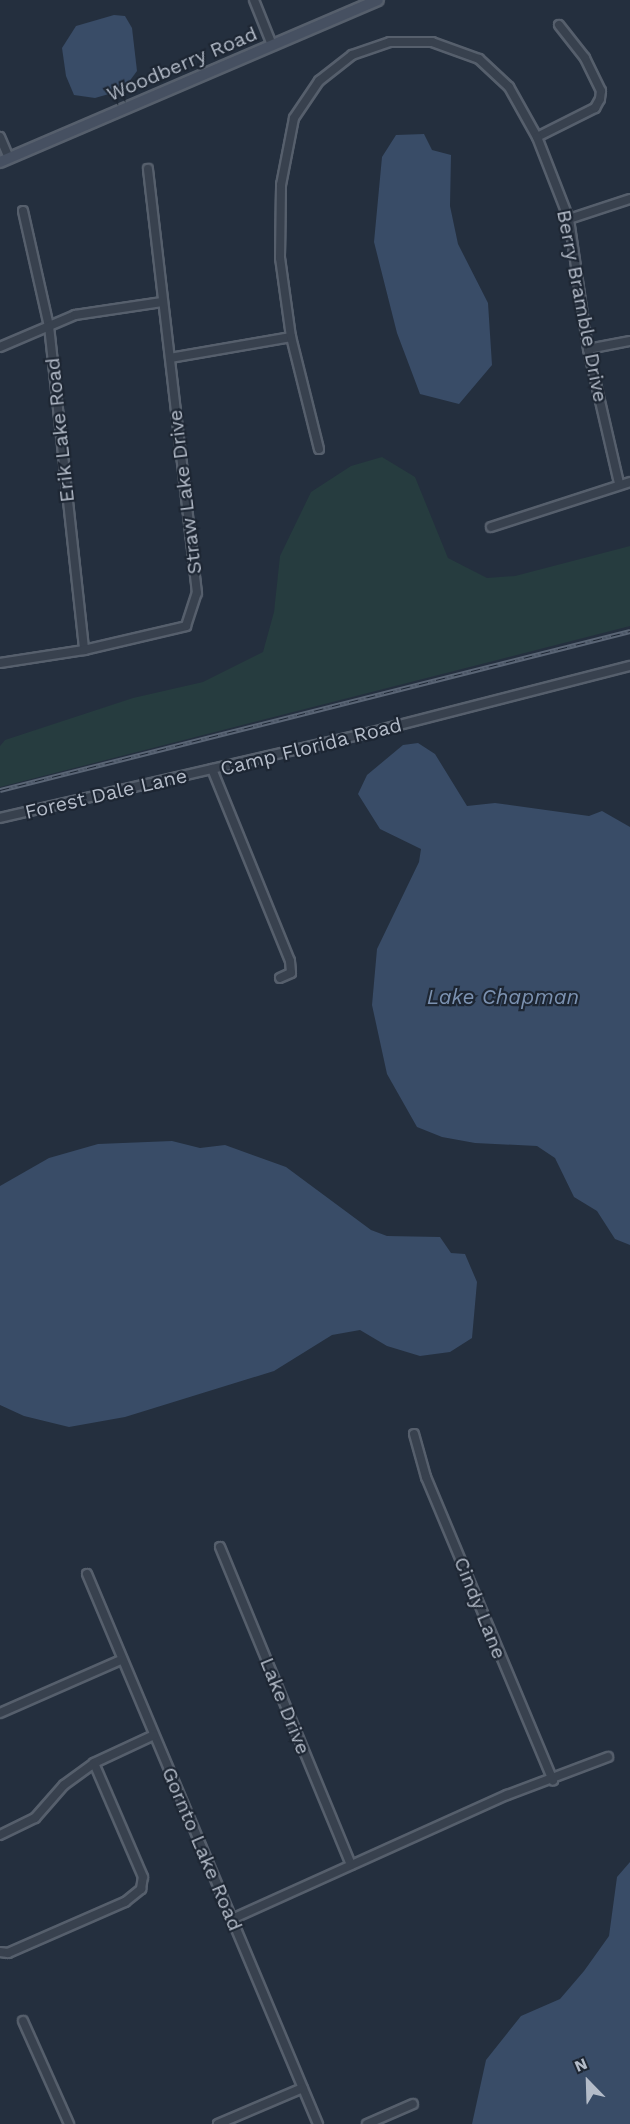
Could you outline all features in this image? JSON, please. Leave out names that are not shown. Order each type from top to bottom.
[{"type":"street","points":[[254,0],[272,45]]},
{"type":"street","name":"Woodberry Road","points":[[4,160],[378,0]]},
{"type":"street","points":[[537,137],[595,108],[600,99],[600,91],[585,58],[559,25]]},
{"type":"street","name":"Berry Bramble Drive","points":[[319,449],[291,337],[280,258],[281,185],[294,118],[319,81],[352,55],[390,42],[432,42],[478,59],[509,87],[537,137],[569,219],[588,349],[620,483]]},
{"type":"street","points":[[0,137],[4,160]]},
{"type":"street","name":"Straw Lake Drive","points":[[0,663],[84,650],[186,626],[197,593],[148,169]]},
{"type":"street","points":[[569,219],[630,199]]},
{"type":"street","name":"Erik Lake Road","points":[[23,211],[49,326],[84,650]]},
{"type":"street","points":[[0,346],[75,315],[162,302]]},
{"type":"street","points":[[170,358],[291,337]]},
{"type":"street","points":[[588,349],[630,341]]},
{"type":"street","points":[[491,527],[620,483],[630,482]]},
{"type":"street","name":"Camp Florida Road","points":[[280,978],[291,972],[290,961],[212,769],[630,666]]},
{"type":"street","name":"Forest Dale Lane","points":[[0,818],[212,769]]},
{"type":"street","name":"Cindy Lane","points":[[414,1434],[426,1477],[553,1780]]},
{"type":"street","name":"Lake Drive","points":[[220,1547],[351,1865]]},
{"type":"street","name":"Gornto Lake Road","points":[[87,1574],[121,1660],[318,2124]]},
{"type":"street","points":[[0,1713],[121,1660]]},
{"type":"street","points":[[0,1835],[35,1818],[64,1785],[94,1763],[154,1735]]},
{"type":"street","points":[[232,1919],[507,1795],[553,1780],[608,1757]]},
{"type":"street","points":[[0,1952],[8,1953],[125,1902],[141,1889],[142,1878],[94,1763]]},
{"type":"street","points":[[22,2021],[69,2124]]},
{"type":"street","points":[[218,2124],[303,2088]]},
{"type":"street","points":[[367,2124],[413,2104]]},
{"type":"green space","points":[[382,457],[415,477],[448,558],[487,578],[515,576],[630,546],[630,626],[0,787],[0,746],[5,740],[133,698],[203,682],[263,652],[274,612],[280,556],[311,492],[351,466]]},
{"type":"water","points":[[114,15],[125,16],[132,28],[137,71],[123,90],[95,98],[74,95],[66,76],[62,48],[76,26]]},
{"type":"water","points":[[424,134],[432,150],[451,155],[450,206],[458,244],[488,303],[492,365],[459,404],[420,394],[397,333],[374,242],[382,157],[396,135]]},
{"type":"water","name":"Lake Chapman","points":[[418,743],[435,754],[467,806],[495,803],[589,816],[602,811],[630,827],[630,1245],[615,1239],[597,1211],[574,1197],[555,1158],[537,1146],[475,1143],[442,1137],[417,1127],[387,1074],[372,1005],[377,949],[419,862],[421,849],[380,829],[358,794],[367,775],[403,745]]},
{"type":"water","points":[[172,1141],[200,1148],[225,1145],[286,1167],[371,1230],[387,1236],[440,1237],[451,1253],[465,1254],[477,1282],[472,1338],[450,1352],[420,1356],[387,1346],[360,1330],[332,1335],[274,1371],[125,1417],[69,1427],[24,1416],[0,1405],[0,1186],[49,1158],[98,1144]]},
{"type":"water","points":[[630,1862],[630,2124],[472,2124],[486,2060],[521,2016],[560,1999],[584,1971],[609,1936],[617,1877]]},
{"type":"railway","points":[[0,790],[630,631]]}]
